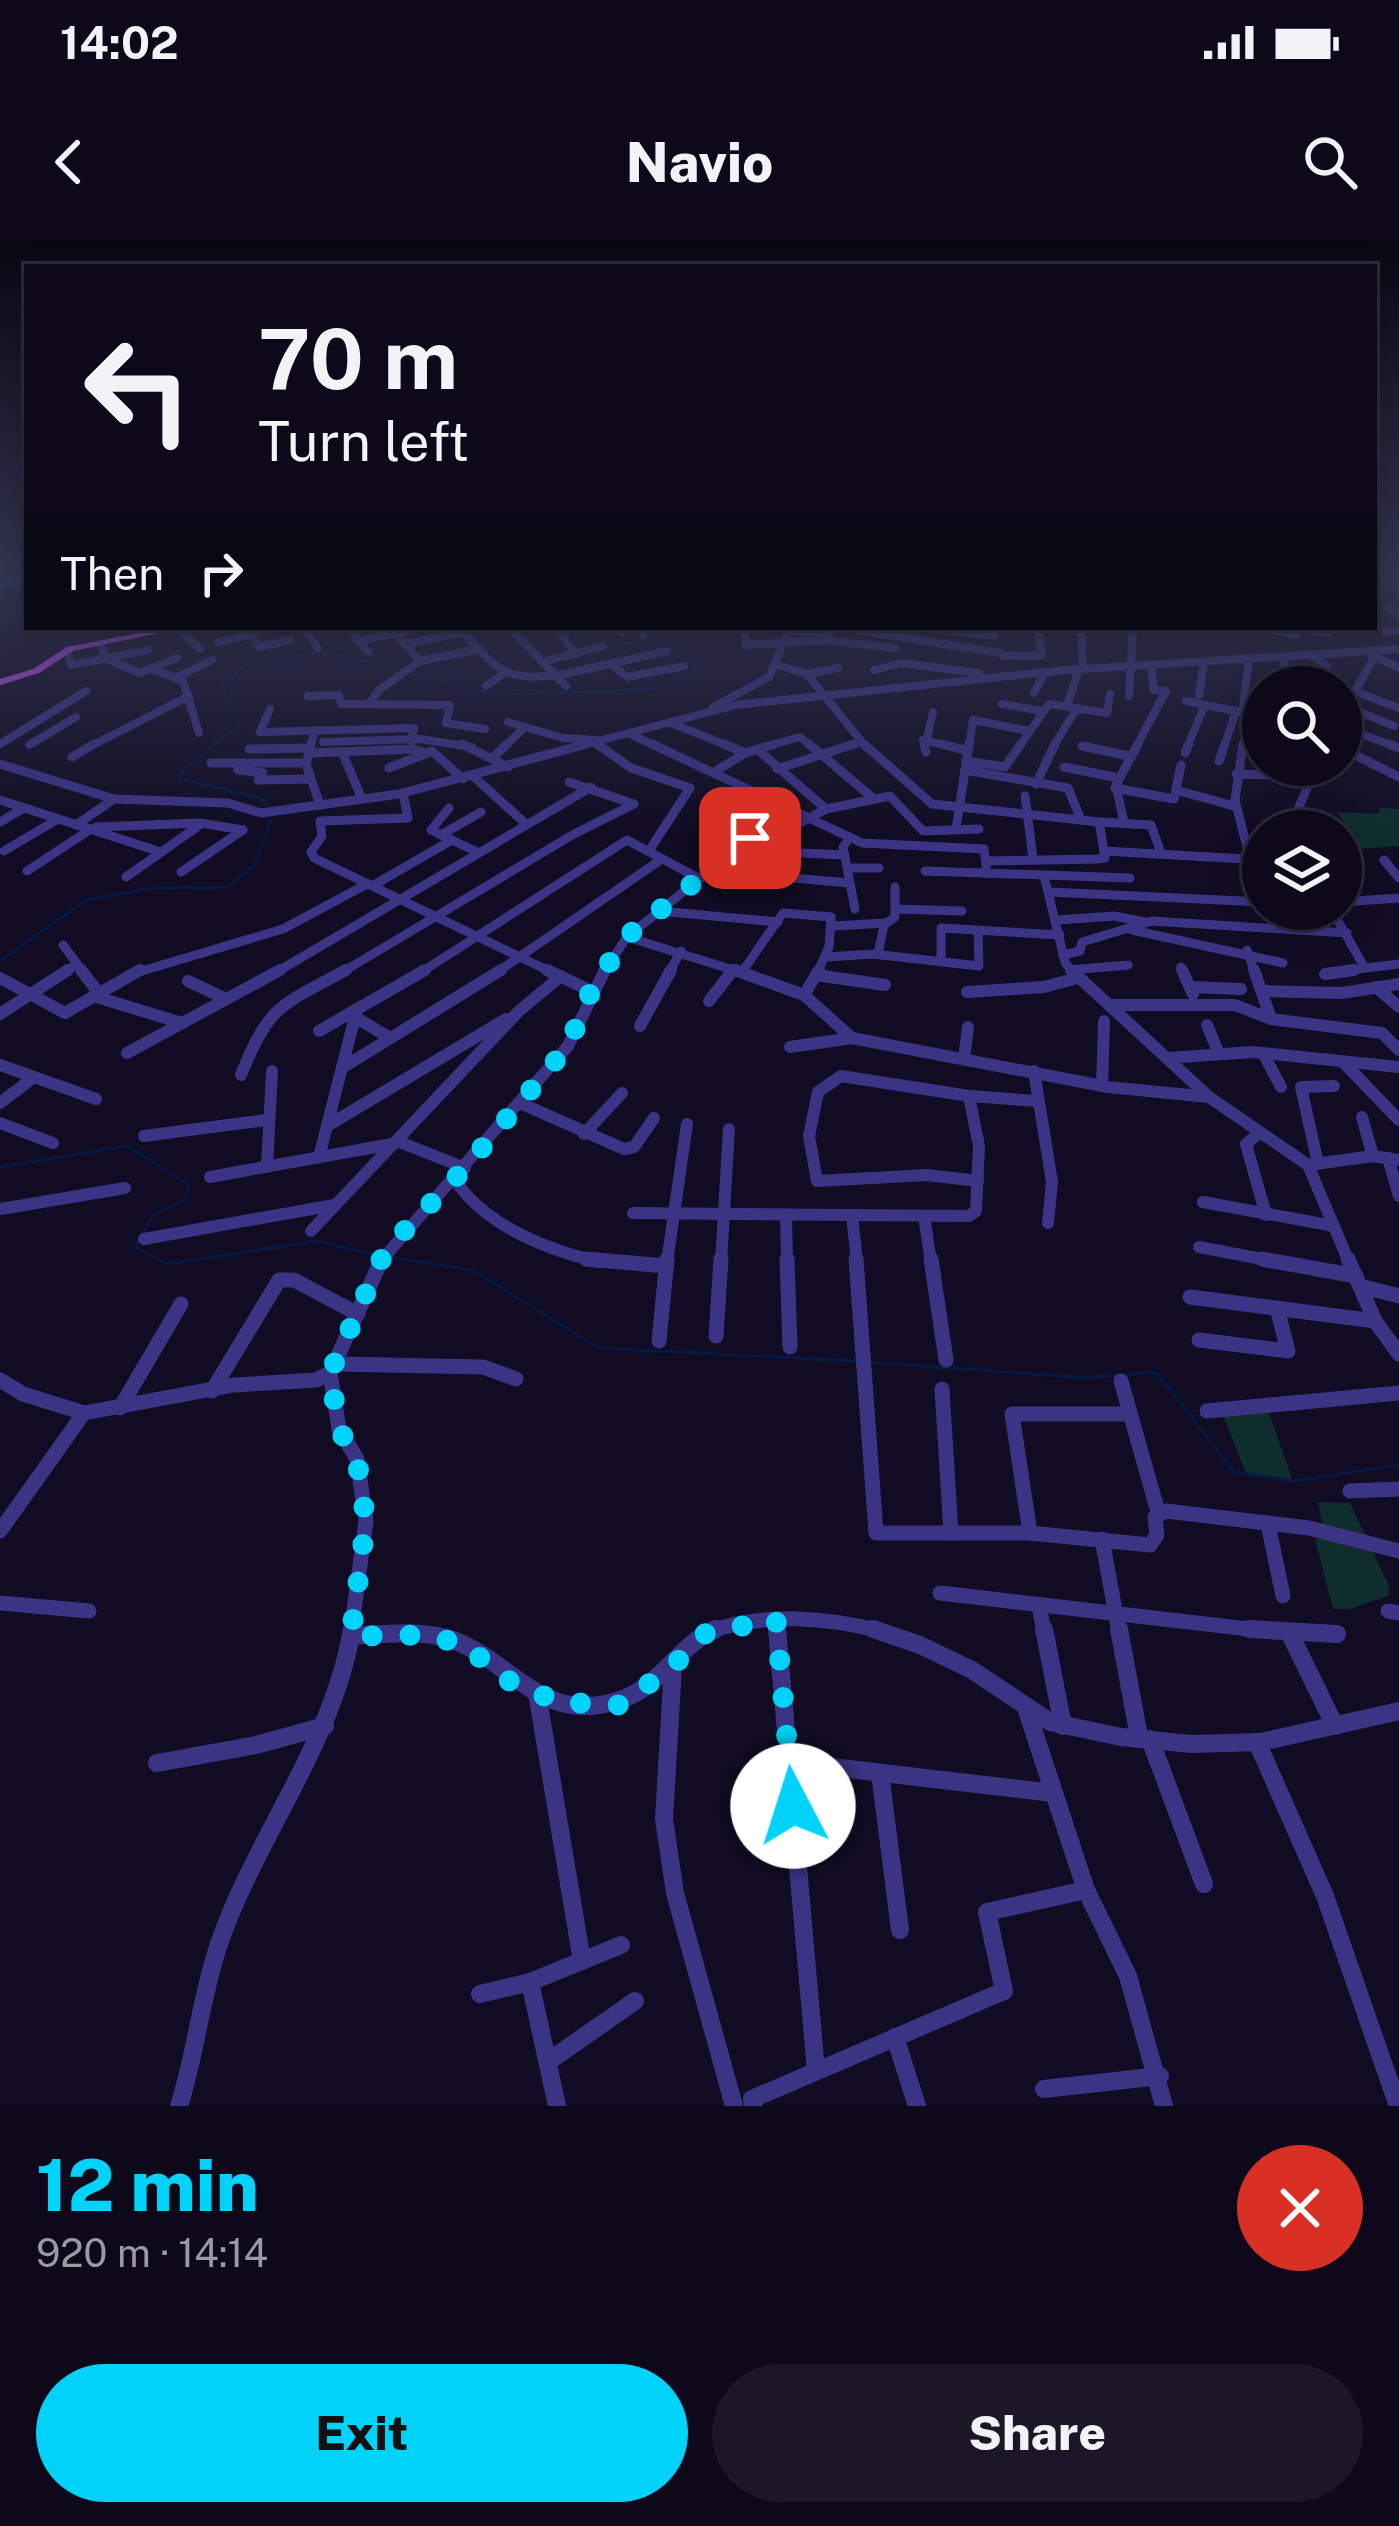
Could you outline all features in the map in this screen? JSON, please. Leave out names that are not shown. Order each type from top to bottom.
[{"type":"main road","points":[[0,682],[56,657]]},
{"type":"street","points":[[69,657],[71,665],[111,657]]},
{"type":"street","points":[[415,657],[419,662]]},
{"type":"street","points":[[369,704],[371,697],[419,662],[442,657]]},
{"type":"street","points":[[486,657],[502,675],[521,681],[641,657]]},
{"type":"street","points":[[537,657],[566,686]]},
{"type":"street","points":[[542,662],[563,657]]},
{"type":"street","points":[[708,711],[761,680],[780,657]]},
{"type":"street","points":[[1003,657],[1008,671]]},
{"type":"street","points":[[1036,784],[1072,707],[1081,657]]},
{"type":"street","points":[[1130,696],[1132,657]]},
{"type":"street","points":[[0,764],[114,799],[228,803],[261,813],[403,793],[708,711],[824,693],[995,677],[1008,671],[1283,657]]},
{"type":"street","points":[[1284,657],[1285,666]]},
{"type":"street","points":[[106,658],[140,673],[176,658]]},
{"type":"street","points":[[858,659],[898,686]]},
{"type":"street","points":[[1219,761],[1239,712],[1249,659]]},
{"type":"street","points":[[175,678],[212,660]]},
{"type":"street","points":[[1199,695],[1204,662]]},
{"type":"street","points":[[874,670],[898,663],[995,677]]},
{"type":"street","points":[[611,664],[627,677],[684,665]]},
{"type":"street","points":[[752,664],[761,680]]},
{"type":"street","points":[[777,665],[807,674],[861,742],[932,803],[1151,825],[1161,853]]},
{"type":"street","points":[[920,665],[921,684]]},
{"type":"street","points":[[1124,823],[1117,783],[1166,692],[1154,690],[1151,665]]},
{"type":"street","points":[[807,674],[838,668]]},
{"type":"street","points":[[152,669],[183,681],[199,733]]},
{"type":"street","points":[[1034,693],[1047,669]]},
{"type":"street","points":[[486,686],[502,675]]},
{"type":"street","points":[[0,744],[86,692]]},
{"type":"street","points":[[966,766],[1005,767],[1042,711],[1054,702],[1107,713],[1110,694]]},
{"type":"street","points":[[1362,694],[1399,708]]},
{"type":"street","points":[[308,696],[338,695],[340,704],[450,704],[446,722],[484,729]]},
{"type":"street","points":[[72,757],[167,703],[189,696]]},
{"type":"street","points":[[1186,701],[1242,713]]},
{"type":"street","points":[[1002,704],[1042,711]]},
{"type":"street","points":[[1185,753],[1205,705]]},
{"type":"street","points":[[270,709],[260,732],[414,728],[410,741]]},
{"type":"street","points":[[29,745],[76,717],[57,711]]},
{"type":"street","points":[[926,752],[922,740],[933,712]]},
{"type":"street","points":[[1362,716],[1394,726]]},
{"type":"street","points":[[956,829],[973,720],[1029,731]]},
{"type":"street","points":[[508,722],[563,738],[609,740]]},
{"type":"street","points":[[437,741],[456,723]]},
{"type":"street","points":[[670,723],[745,753]]},
{"type":"street","points":[[494,757],[525,727]]},
{"type":"street","points":[[315,730],[308,754],[310,779],[320,805]]},
{"type":"street","points":[[631,734],[850,837],[879,847],[984,849],[987,867]]},
{"type":"street","points":[[1362,734],[1397,746]]},
{"type":"street","points":[[1097,749],[1107,735]]},
{"type":"street","points":[[716,771],[745,753],[800,736],[874,799]]},
{"type":"street","points":[[922,740],[965,749]]},
{"type":"street","points":[[323,742],[437,741],[494,757],[508,767]]},
{"type":"street","points":[[777,769],[861,742]]},
{"type":"street","points":[[596,744],[631,768],[691,788],[650,849]]},
{"type":"street","points":[[1082,746],[1129,756]]},
{"type":"street","points":[[249,749],[308,754]]},
{"type":"street","points":[[211,763],[342,752],[413,749],[426,753]]},
{"type":"street","points":[[757,749],[826,808]]},
{"type":"street","points":[[342,752],[362,799]]},
{"type":"street","points":[[389,768],[434,752],[525,823]]},
{"type":"street","points":[[1242,758],[1233,818],[1242,840]]},
{"type":"street","points":[[1362,758],[1399,777]]},
{"type":"street","points":[[966,766],[1068,788],[1081,820]]},
{"type":"street","points":[[1064,767],[1171,800],[1181,766]]},
{"type":"street","points":[[237,770],[261,772],[258,780],[310,779]]},
{"type":"street","points":[[1236,774],[1242,774]]},
{"type":"street","points":[[1377,784],[1399,777]]},
{"type":"street","points":[[242,1075],[260,1027],[281,1006],[436,920],[574,834],[634,804],[568,782]]},
{"type":"street","points":[[127,1053],[591,788]]},
{"type":"street","points":[[1176,790],[1234,806]]},
{"type":"street","points":[[403,793],[408,818],[320,821],[322,836],[311,852],[314,858],[591,991]]},
{"type":"street","points":[[984,810],[985,795]]},
{"type":"street","points":[[1025,796],[1033,859]]},
{"type":"street","points":[[0,1379],[23,1394],[84,1413],[212,1391],[316,1380],[333,1368],[385,1251],[460,1173],[568,1046],[591,991],[626,937],[658,910],[756,841],[826,808],[895,797],[922,831],[979,829]]},
{"type":"street","points":[[27,872],[114,799]]},
{"type":"street","points":[[0,800],[161,852]]},
{"type":"street","points":[[0,822],[24,808]]},
{"type":"street","points":[[449,808],[431,830],[477,852]]},
{"type":"street","points":[[0,978],[65,1013],[160,961],[283,929],[369,885],[482,812]]},
{"type":"street","points":[[4,851],[58,819]]},
{"type":"street","points":[[925,871],[1033,859],[1098,860],[1105,858],[1099,822]]},
{"type":"street","points":[[84,827],[202,823],[244,830],[181,872]]},
{"type":"street","points":[[125,877],[202,823]]},
{"type":"street","points":[[736,829],[786,853],[845,855]]},
{"type":"street","points":[[850,837],[843,847],[855,909]]},
{"type":"street","points":[[319,1031],[480,938],[627,840],[700,879]]},
{"type":"street","points":[[1104,850],[1242,858]]},
{"type":"street","points":[[1384,860],[1399,878]]},
{"type":"street","points":[[343,1068],[521,957],[659,861]]},
{"type":"street","points":[[987,867],[1045,876],[1130,878]]},
{"type":"street","points":[[848,868],[879,868]]},
{"type":"street","points":[[712,871],[849,883]]},
{"type":"street","points":[[1045,876],[1063,955],[1074,974],[1209,1097],[1314,1165],[1386,1158]]},
{"type":"street","points":[[832,926],[894,920],[895,887]]},
{"type":"street","points":[[1050,892],[1242,901]]},
{"type":"street","points":[[1362,901],[1399,898]]},
{"type":"street","points":[[895,909],[962,911]]},
{"type":"street","points":[[658,910],[778,922]]},
{"type":"street","points":[[709,1001],[783,913],[831,917],[826,957],[804,995]]},
{"type":"street","points":[[1058,920],[1114,916],[1145,922],[1347,933]]},
{"type":"street","points":[[1063,955],[1080,951],[1082,942],[1132,930],[1145,922]]},
{"type":"street","points":[[878,954],[886,923]]},
{"type":"street","points":[[941,962],[941,928],[1060,935]]},
{"type":"street","points":[[826,957],[878,954],[981,964],[978,930]]},
{"type":"street","points":[[1132,930],[1201,948],[1225,945],[1283,963]]},
{"type":"street","points":[[1345,930],[1365,968]]},
{"type":"street","points":[[626,937],[804,995],[852,1038]]},
{"type":"street","points":[[63,945],[95,994],[182,1023]]},
{"type":"street","points":[[1247,950],[1271,1019]]},
{"type":"street","points":[[640,1026],[680,951]]},
{"type":"street","points":[[0,1013],[77,964]]},
{"type":"street","points":[[968,992],[1044,987],[1074,974],[1128,964]]},
{"type":"street","points":[[1325,974],[1399,964]]},
{"type":"street","points":[[1181,968],[1198,1005]]},
{"type":"street","points":[[816,975],[885,985]]},
{"type":"street","points":[[310,1231],[519,1012],[561,976]]},
{"type":"street","points":[[188,981],[226,999]]},
{"type":"street","points":[[1262,991],[1342,993],[1399,984]]},
{"type":"street","points":[[1190,987],[1241,989]]},
{"type":"street","points":[[1376,987],[1399,1007]]},
{"type":"street","points":[[1113,1005],[1235,1005],[1271,1019],[1382,1033],[1399,1050]]},
{"type":"street","points":[[327,1126],[519,1012]]},
{"type":"street","points":[[356,1013],[391,1038]]},
{"type":"street","points":[[320,1157],[356,1013]]},
{"type":"street","points":[[1102,1086],[1104,1021]]},
{"type":"street","points":[[1207,1025],[1219,1054]]},
{"type":"street","points":[[964,1059],[968,1028]]},
{"type":"street","points":[[790,1047],[852,1038],[1102,1086],[1209,1097]]},
{"type":"street","points":[[1168,1058],[1263,1053],[1399,1067]]},
{"type":"street","points":[[1263,1053],[1281,1087]]},
{"type":"street","points":[[1342,1061],[1399,1120]]},
{"type":"street","points":[[0,1064],[96,1099]]},
{"type":"street","points":[[267,1167],[272,1071]]},
{"type":"street","points":[[1034,1071],[1052,1182],[1048,1223]]},
{"type":"street","points":[[978,1181],[882,1176],[817,1181],[810,1158],[813,1095],[830,1079],[841,1076],[969,1096],[1037,1100]]},
{"type":"street","points":[[0,1103],[34,1077]]},
{"type":"street","points":[[1334,1086],[1301,1088],[1314,1165],[1358,1281],[1376,1321],[1399,1354]]},
{"type":"street","points":[[584,1133],[622,1093]]},
{"type":"street","points":[[633,1213],[974,1214],[979,1146],[969,1096]]},
{"type":"street","points":[[520,1103],[618,1148],[632,1148],[654,1118]]},
{"type":"street","points":[[1362,1117],[1386,1158],[1399,1196]]},
{"type":"street","points":[[143,1136],[266,1120]]},
{"type":"street","points":[[0,1123],[53,1143]]},
{"type":"street","points":[[658,1342],[671,1214],[687,1124]]},
{"type":"street","points":[[716,1336],[729,1129]]},
{"type":"street","points":[[1259,1133],[1246,1144],[1266,1215]]},
{"type":"street","points":[[210,1177],[395,1142],[460,1173],[470,1206],[501,1225],[606,1264],[667,1266]]},
{"type":"street","points":[[0,1209],[124,1188]]},
{"type":"street","points":[[1203,1202],[1334,1226]]},
{"type":"street","points":[[144,1239],[335,1205]]},
{"type":"street","points":[[786,1215],[790,1347]]},
{"type":"street","points":[[852,1215],[876,1532],[1030,1533],[1150,1545],[1157,1534],[1158,1512],[1121,1381]]},
{"type":"street","points":[[924,1216],[946,1360]]},
{"type":"street","points":[[1199,1247],[1358,1281],[1399,1296]]},
{"type":"street","points":[[212,1391],[279,1280],[294,1280],[358,1314]]},
{"type":"street","points":[[1190,1297],[1376,1321]]},
{"type":"street","points":[[120,1408],[181,1304]]},
{"type":"street","points":[[1199,1340],[1288,1351],[1277,1308]]},
{"type":"street","points":[[333,1368],[483,1367],[516,1379]]},
{"type":"street","points":[[179,2106],[197,2049],[218,1945],[297,1774],[326,1725],[351,1636],[366,1521],[357,1460],[339,1429],[333,1368]]},
{"type":"street","points":[[942,1389],[951,1533]]},
{"type":"street","points":[[1207,1411],[1399,1393]]},
{"type":"street","points":[[0,1531],[84,1413]]},
{"type":"street","points":[[1030,1533],[1012,1414],[1130,1414]]},
{"type":"street","points":[[1351,1491],[1399,1489]]},
{"type":"street","points":[[1158,1512],[1335,1534],[1399,1551]]},
{"type":"street","points":[[1268,1524],[1283,1596]]},
{"type":"street","points":[[1102,1539],[1144,1738],[1204,1884]]},
{"type":"street","points":[[940,1593],[1290,1634],[1337,1634]]},
{"type":"street","points":[[0,1604],[89,1611]]},
{"type":"street","points":[[1039,1606],[1063,1726]]},
{"type":"street","points":[[351,1636],[429,1635],[466,1646],[505,1679],[558,1702],[620,1705],[673,1666],[704,1634],[776,1619],[866,1625],[931,1645],[1009,1691],[1027,1712],[1086,1890],[1129,1976],[1160,2076],[1164,2106]]},
{"type":"street","points":[[776,1619],[816,2071]]},
{"type":"street","points":[[1290,1634],[1334,1726]]},
{"type":"street","points":[[673,1666],[664,1819],[675,1893],[745,2104],[1004,1991],[987,1912],[1086,1890]]},
{"type":"street","points":[[537,1693],[582,1960]]},
{"type":"street","points":[[1027,1712],[1063,1726],[1144,1738],[1257,1742],[1334,1726],[1368,1710],[1399,1711]]},
{"type":"street","points":[[157,1763],[256,1745],[326,1725]]},
{"type":"street","points":[[1257,1742],[1325,1896],[1398,2106]]},
{"type":"street","points":[[789,1762],[1053,1793]]},
{"type":"street","points":[[880,1773],[900,1930]]},
{"type":"street","points":[[480,1994],[530,1982],[621,1945]]},
{"type":"street","points":[[530,1982],[557,2106]]},
{"type":"street","points":[[549,2061],[635,2001]]},
{"type":"street","points":[[896,2038],[917,2106]]},
{"type":"street","points":[[1044,2089],[1160,2076]]},
{"type":"green space","points":[[1380,808],[1399,809],[1399,846],[1362,849],[1362,813],[1378,814]]},
{"type":"green space","points":[[1269,1413],[1293,1481],[1247,1476],[1223,1415]]},
{"type":"green space","points":[[1318,1502],[1350,1503],[1389,1586],[1388,1596],[1350,1609],[1333,1609],[1315,1539],[1323,1527]]},
{"type":"waterway","points":[[0,961],[86,900],[152,888],[228,887],[254,865],[273,815],[262,798],[179,779],[184,768],[241,724],[222,688],[245,664],[293,657]]},
{"type":"waterway","points":[[344,657],[402,668]]},
{"type":"waterway","points":[[411,671],[494,695],[651,689],[697,670],[684,657]]},
{"type":"waterway","points":[[0,1167],[127,1146],[189,1185],[185,1200],[153,1215],[135,1247],[167,1264],[317,1241],[374,1255]]},
{"type":"waterway","points":[[390,1257],[472,1270],[599,1348],[855,1361]]},
{"type":"waterway","points":[[870,1362],[1085,1378],[1156,1372],[1234,1472],[1293,1481],[1399,1465]]},
{"type":"route","points":[[750,838],[626,937],[591,991],[568,1046],[465,1168],[385,1251],[330,1373],[330,1394],[339,1429],[357,1460],[366,1521],[351,1636],[429,1635],[466,1646],[505,1679],[558,1702],[620,1705],[673,1666],[704,1634],[776,1619],[793,1806]]}]
